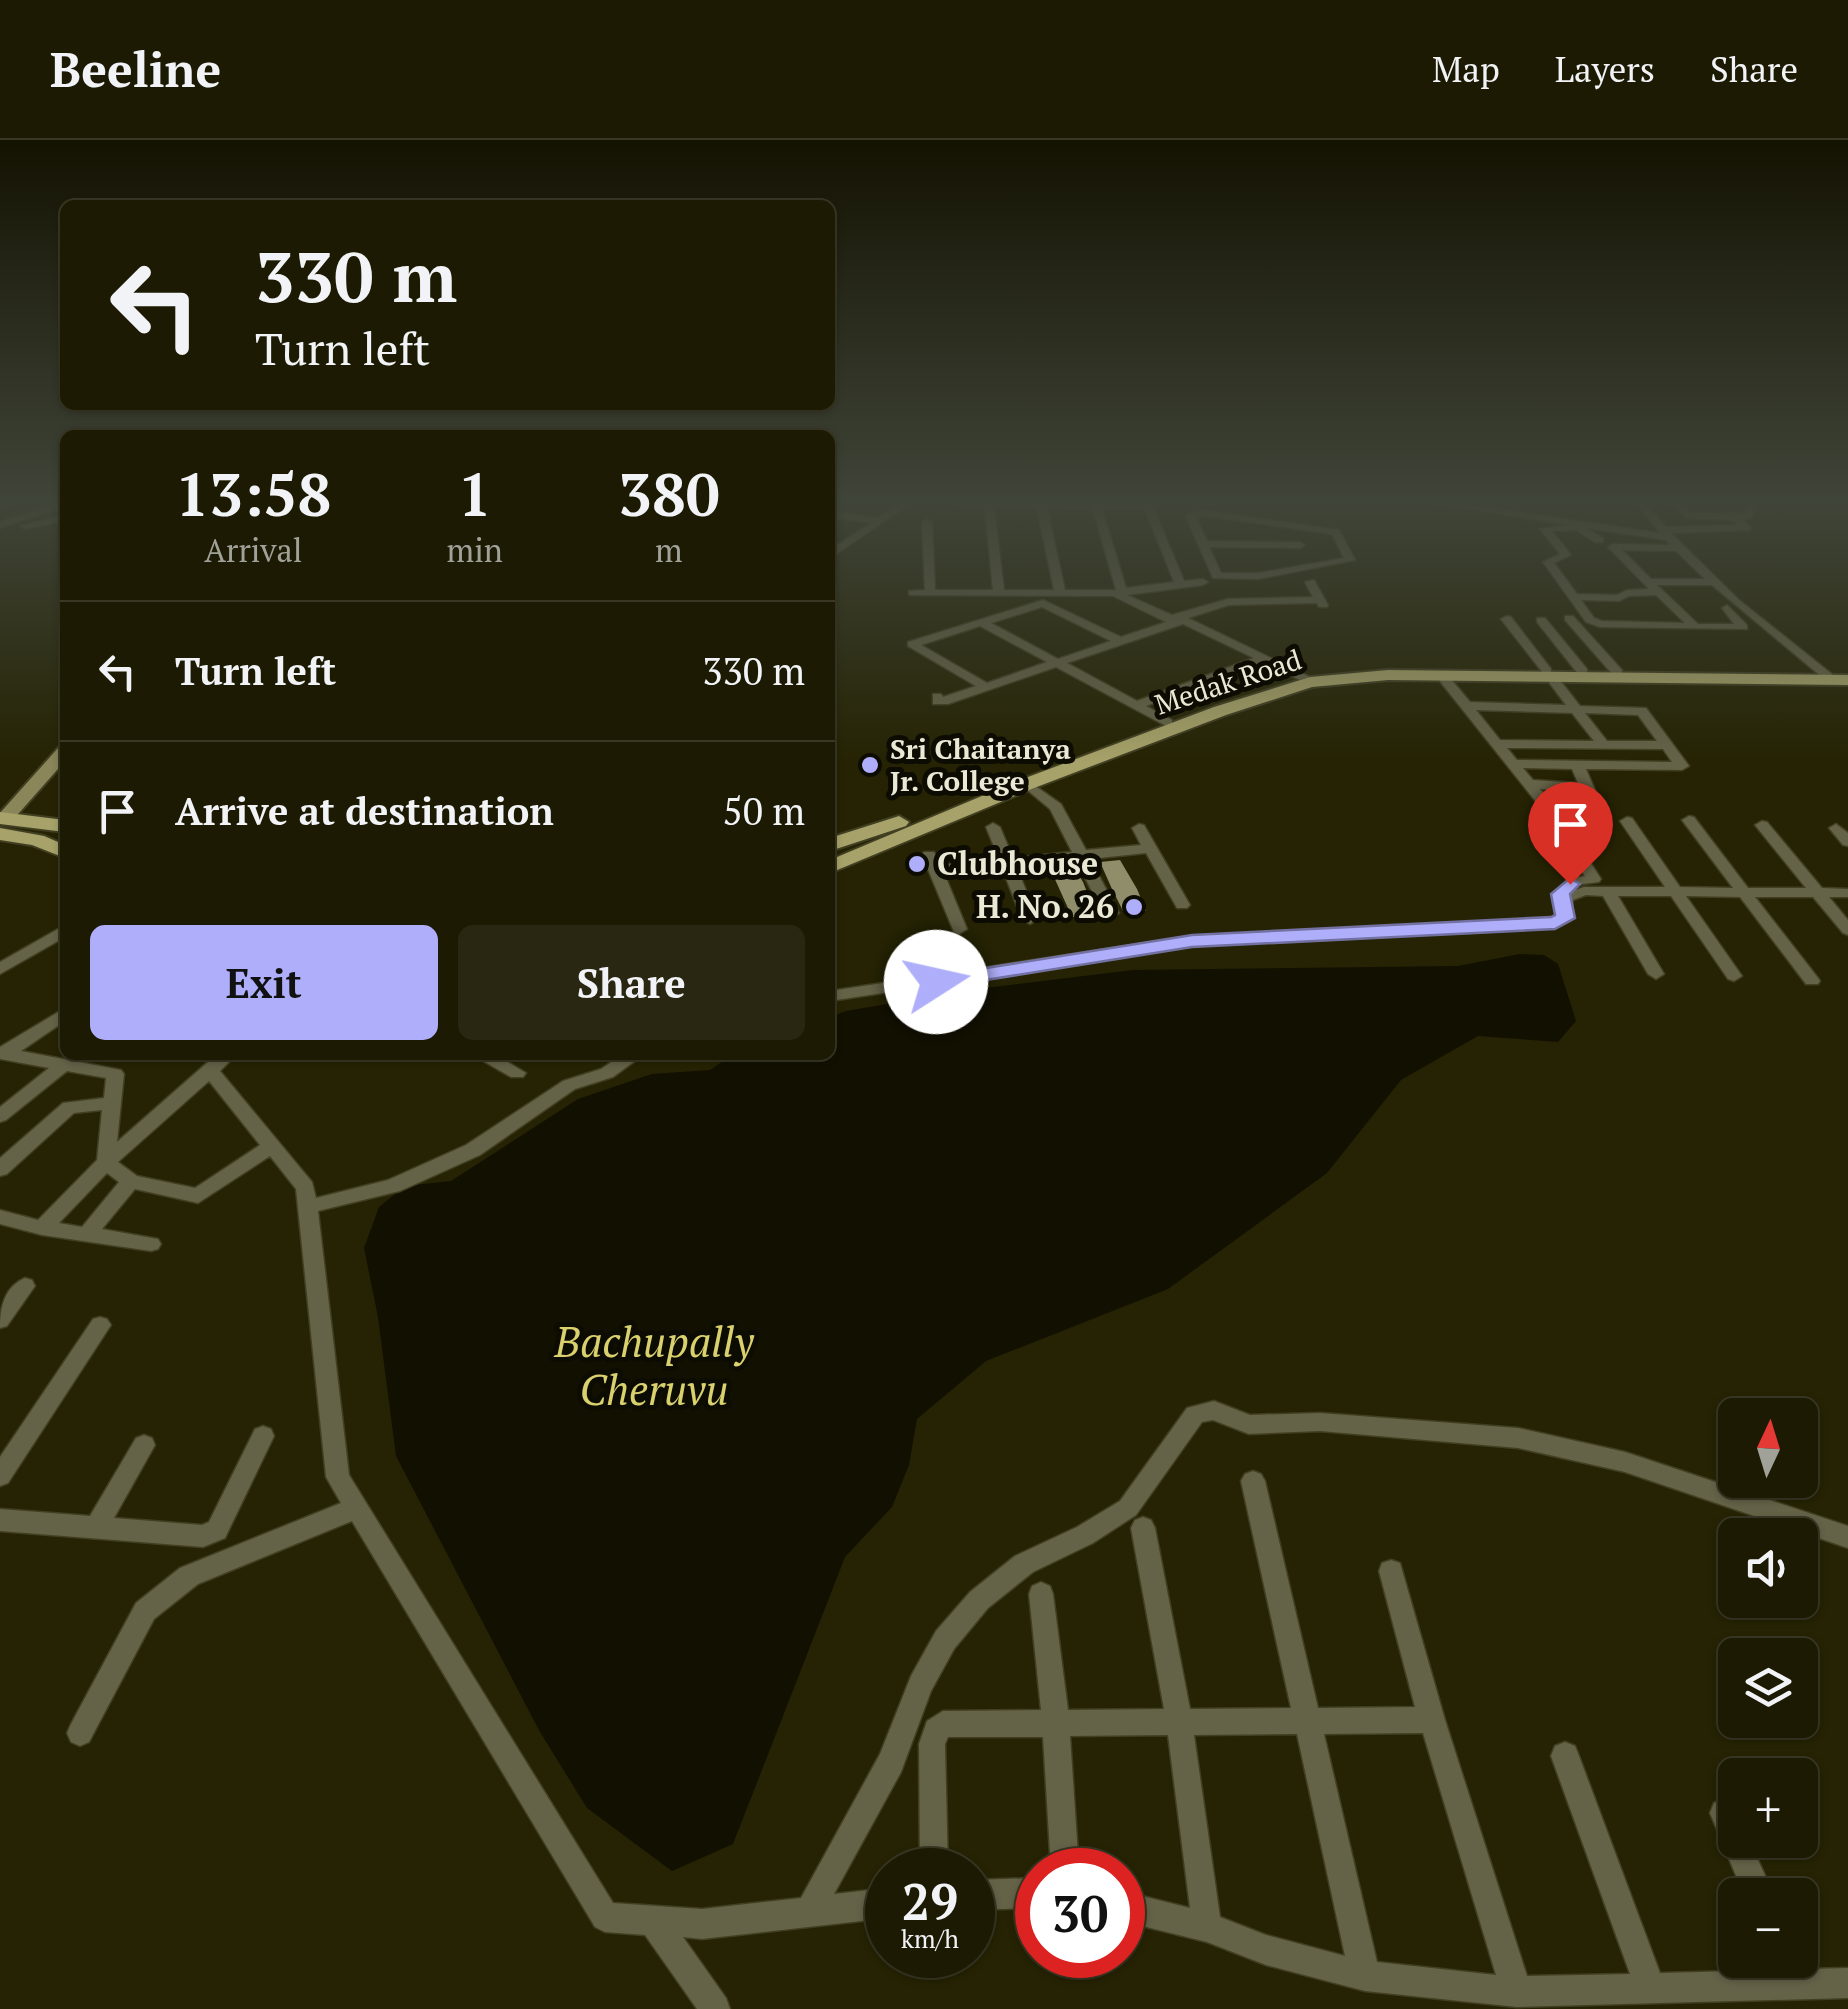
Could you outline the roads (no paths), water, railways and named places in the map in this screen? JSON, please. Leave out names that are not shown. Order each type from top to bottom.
[{"type":"main road","name":"Medak Road","points":[[835,859],[954,804],[1300,678],[1385,670],[1848,678]]},
{"type":"main road","name":"Medak Road","points":[[835,859],[1292,686],[1362,676],[1583,672],[1848,678]]},
{"type":"main road","points":[[5,828],[60,757]]},
{"type":"main road","points":[[5,828],[60,771]]},
{"type":"main road","points":[[5,828],[60,833]]},
{"type":"main road","points":[[5,828],[60,850]]},
{"type":"street","points":[[913,593],[1136,590]]},
{"type":"street","points":[[1260,590],[1264,604]]},
{"type":"street","points":[[1118,640],[1042,603],[912,644],[983,685],[1118,640],[1177,619],[1235,606],[1324,604],[1316,590]]},
{"type":"street","points":[[1569,590],[1594,623],[1744,627],[1708,590]]},
{"type":"street","points":[[1724,590],[1828,675]]},
{"type":"street","points":[[1121,592],[1300,678]]},
{"type":"street","points":[[1573,596],[1619,598],[1626,593],[1658,592],[1695,627]]},
{"type":"street","points":[[1619,598],[1642,626]]},
{"type":"street","points":[[1568,618],[1618,673]]},
{"type":"street","points":[[1507,620],[1576,709],[1599,744],[1607,765]]},
{"type":"street","points":[[1541,620],[1583,672]]},
{"type":"street","points":[[982,622],[1168,723]]},
{"type":"street","points":[[1136,705],[1260,660]]},
{"type":"street","points":[[835,995],[1192,941],[1555,923],[1565,918],[1560,894],[1563,888],[1594,879],[1547,806],[1441,675]]},
{"type":"street","points":[[1468,706],[1522,726],[1599,744],[1667,745]]},
{"type":"street","points":[[1498,744],[1522,726],[1576,709],[1642,710],[1682,766],[1514,764]]},
{"type":"street","points":[[1547,806],[1596,808],[1576,764]]},
{"type":"street","points":[[1027,784],[1056,807],[1110,912]]},
{"type":"street","points":[[1530,784],[1586,787]]},
{"type":"street","points":[[1627,820],[1734,976]]},
{"type":"street","points":[[1689,820],[1812,981]]},
{"type":"street","points":[[1762,825],[1848,930]]},
{"type":"street","points":[[994,827],[1030,919]]},
{"type":"street","points":[[1140,828],[1182,905]]},
{"type":"street","points":[[1836,828],[1848,842]]},
{"type":"street","points":[[959,929],[932,862],[1007,862],[1151,848]]},
{"type":"street","points":[[1564,899],[1584,891],[1848,893]]},
{"type":"street","points":[[1608,892],[1656,974]]},
{"type":"street","points":[[0,969],[60,933]]},
{"type":"street","points":[[2,1054],[60,1016]]},
{"type":"street","points":[[2,1054],[115,1074],[106,1162]]},
{"type":"street","points":[[492,1060],[517,1073]]},
{"type":"street","points":[[307,1207],[394,1186],[473,1150],[569,1085],[607,1074],[627,1060]]},
{"type":"street","points":[[42,1228],[106,1162],[218,1062],[270,1147],[305,1187],[338,1476],[605,1917],[702,1924],[865,1905]]},
{"type":"street","points":[[0,1116],[62,1066]]},
{"type":"street","points":[[0,1169],[69,1106],[111,1103]]},
{"type":"street","points":[[106,1162],[131,1181],[198,1196],[270,1147]]},
{"type":"street","points":[[87,1234],[131,1181]]},
{"type":"street","points":[[0,1217],[42,1228],[151,1244]]},
{"type":"street","points":[[0,1320],[25,1286]]},
{"type":"street","points":[[0,1476],[100,1325]]},
{"type":"street","points":[[808,1912],[891,1762],[920,1685],[945,1640],[978,1600],[1024,1564],[1086,1535],[1128,1508],[1195,1415],[1205,1410],[1249,1425],[1320,1422],[1518,1438],[1625,1462],[1848,1537]]},
{"type":"street","points":[[0,1520],[203,1536],[216,1530],[264,1436]]},
{"type":"street","points":[[96,1528],[144,1445]]},
{"type":"street","points":[[1252,1481],[1365,1976]]},
{"type":"street","points":[[80,1733],[145,1611],[169,1590],[190,1576],[356,1508]]},
{"type":"street","points":[[1143,1528],[1179,1720],[1207,1927]]},
{"type":"street","points":[[1392,1571],[1432,1720],[1518,1992]]},
{"type":"street","points":[[1041,1594],[1056,1721],[1065,1848]]},
{"type":"street","points":[[934,1848],[932,1744],[936,1730],[956,1722],[1432,1720]]},
{"type":"street","points":[[1564,1756],[1651,1990]]},
{"type":"street","points":[[1145,1912],[1365,1976],[1518,1992],[1651,1990],[1745,1978]]},
{"type":"street","points":[[653,1920],[715,2009]]},
{"type":"street","points":[[1818,1977],[1848,1983]]},
{"type":"water","name":"Bachupally Cheruvu","points":[[1520,954],[1544,955],[1558,964],[1576,1021],[1558,1042],[1478,1036],[1401,1080],[1327,1173],[1168,1289],[986,1361],[917,1419],[909,1465],[892,1507],[845,1557],[733,1844],[672,1871],[587,1808],[540,1732],[396,1456],[378,1317],[364,1248],[379,1207],[405,1186],[451,1181],[578,1099],[652,1074],[710,1070],[725,1060],[835,1060],[835,1015],[846,1011],[976,989],[1133,970],[1458,966]]},
{"type":"place","name":"Sri Chaitanya Jr. College","points":[[870,765]]},
{"type":"place","name":"Clubhouse","points":[[917,864]]},
{"type":"place","name":"H. No. 26","points":[[1134,907]]}]
